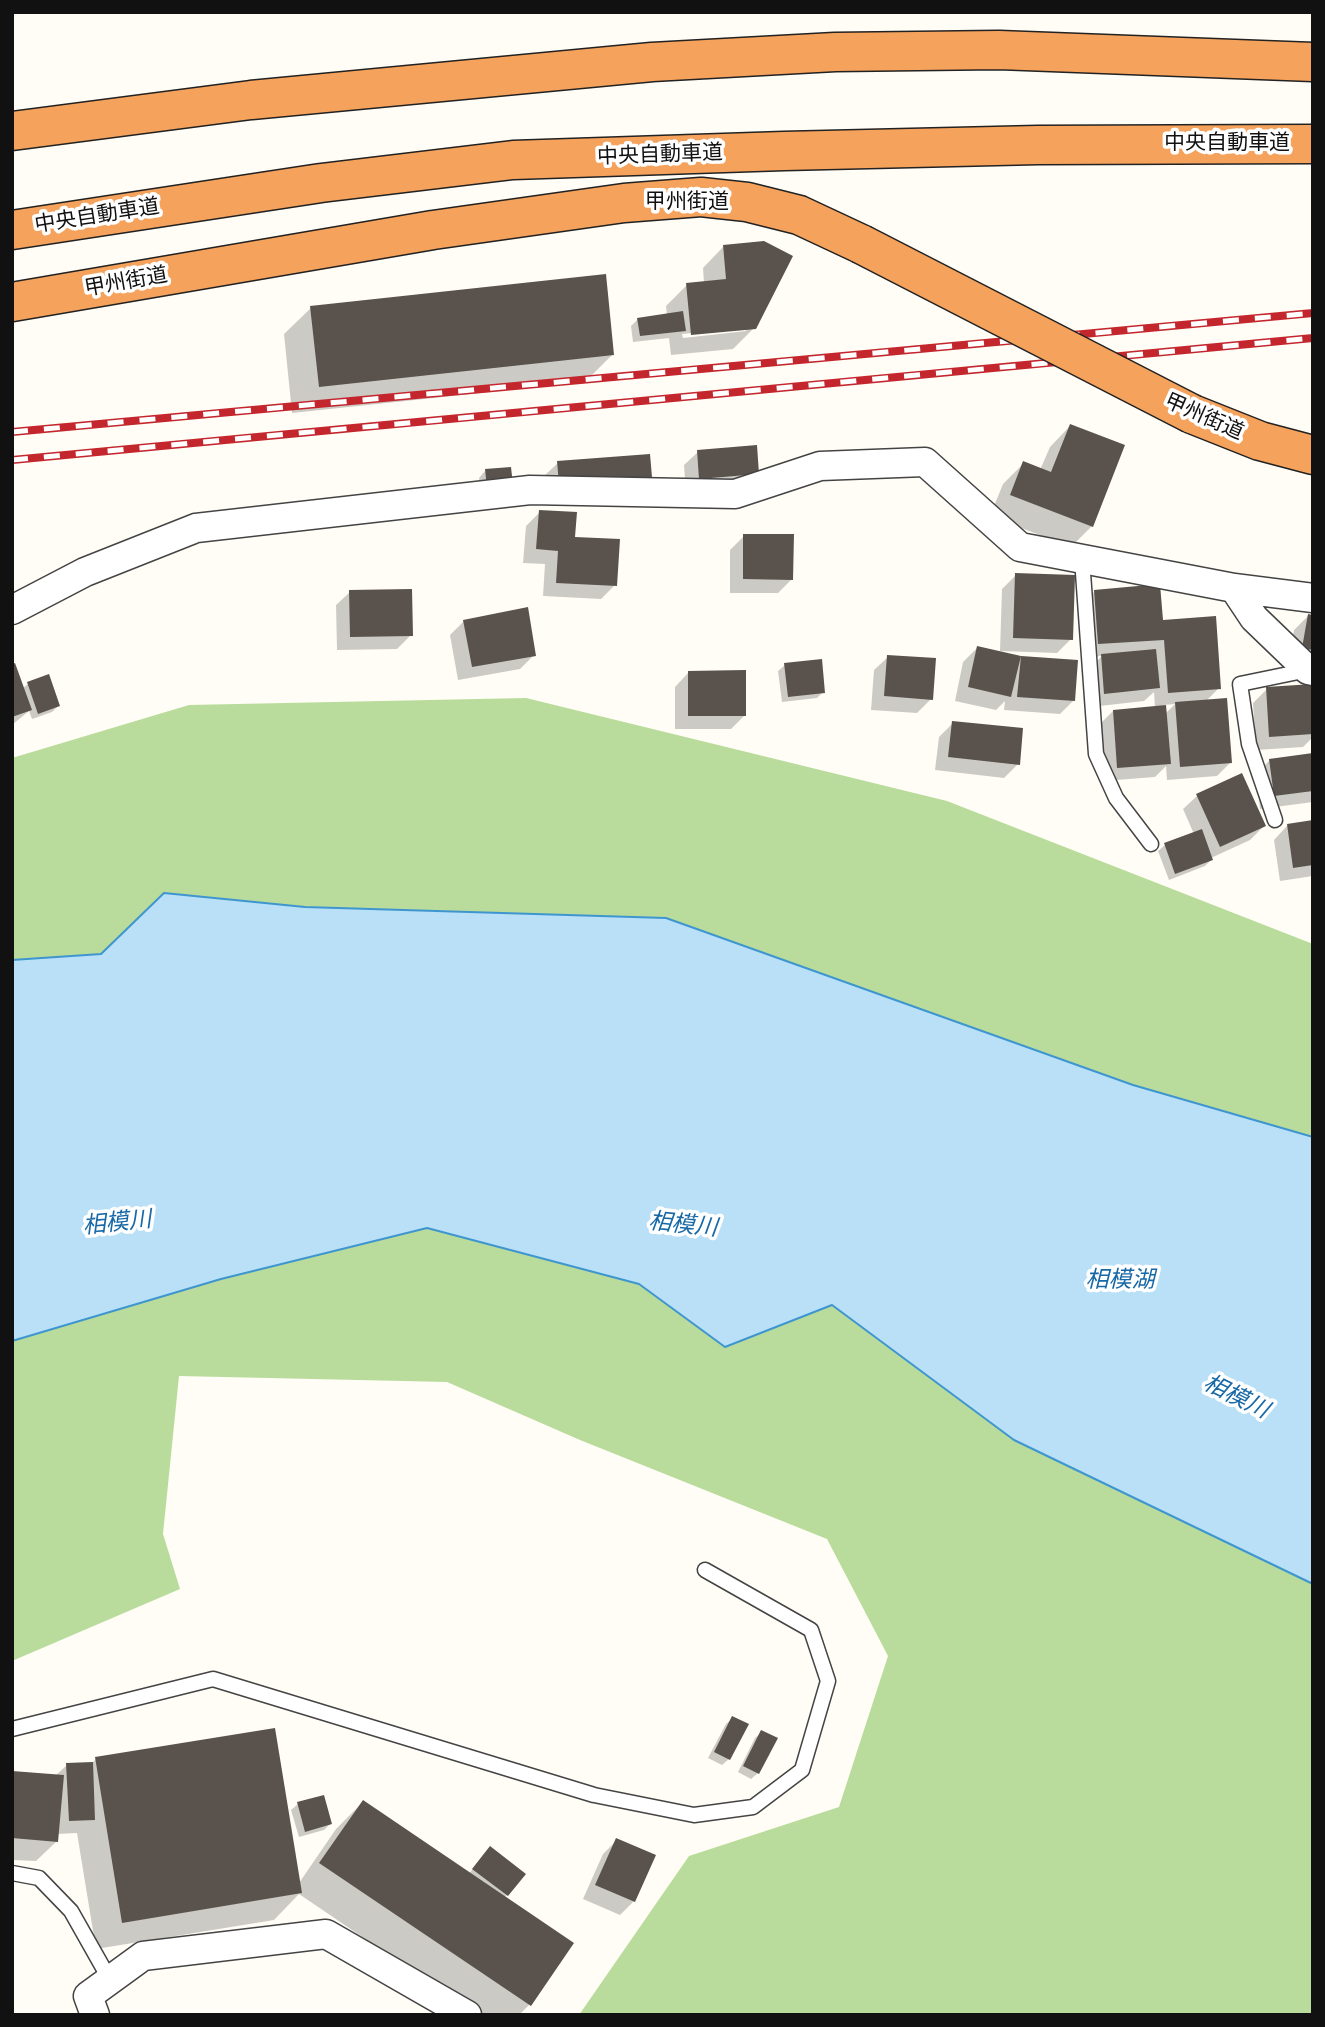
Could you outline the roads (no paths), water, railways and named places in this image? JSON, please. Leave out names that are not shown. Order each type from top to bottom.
[{"type":"highway","points":[[12,131],[251,100],[652,62],[835,52],[999,50],[1313,62]]},
{"type":"highway","name":"中央自動車道","points":[[12,230],[321,183],[513,160],[1038,145],[1313,144]]},
{"type":"highway","name":"甲州街道","points":[[12,302],[433,230],[624,203],[701,197],[747,202],[799,215],[861,244],[1192,414],[1260,441],[1313,455]]},
{"type":"street","points":[[12,610],[85,572],[196,528],[530,490],[735,494],[820,466],[925,463],[1020,547],[1234,588],[1313,598]]},
{"type":"street","points":[[1234,588],[1254,618],[1310,670]]},
{"type":"street","points":[[95,2015],[88,1996],[143,1956],[326,1934],[467,2015]]},
{"type":"lane","points":[[1082,559],[1096,754],[1116,798],[1151,844]]},
{"type":"lane","points":[[1275,820],[1249,744],[1240,684],[1310,670]]},
{"type":"lane","points":[[12,1729],[213,1679],[594,1795],[694,1815],[753,1807],[802,1770],[828,1681],[811,1630],[705,1570]]},
{"type":"lane","points":[[12,1873],[39,1878],[71,1911],[110,1980]]},
{"type":"water","name":"相模湖","points":[[164,893],[305,907],[666,918],[1133,1085],[1313,1137],[1313,1584],[1014,1440],[832,1305],[725,1347],[639,1284],[427,1228],[221,1279],[12,1341],[12,960],[101,954]]},
{"type":"railway","points":[[12,432],[1313,313]]},
{"type":"railway","points":[[12,460],[1313,338]]},
{"type":"water label","name":"相模川","points":[[117,1223]]},
{"type":"water label","name":"相模川","points":[[683,1225]]},
{"type":"water label","name":"相模川","points":[[1236,1397]]}]
